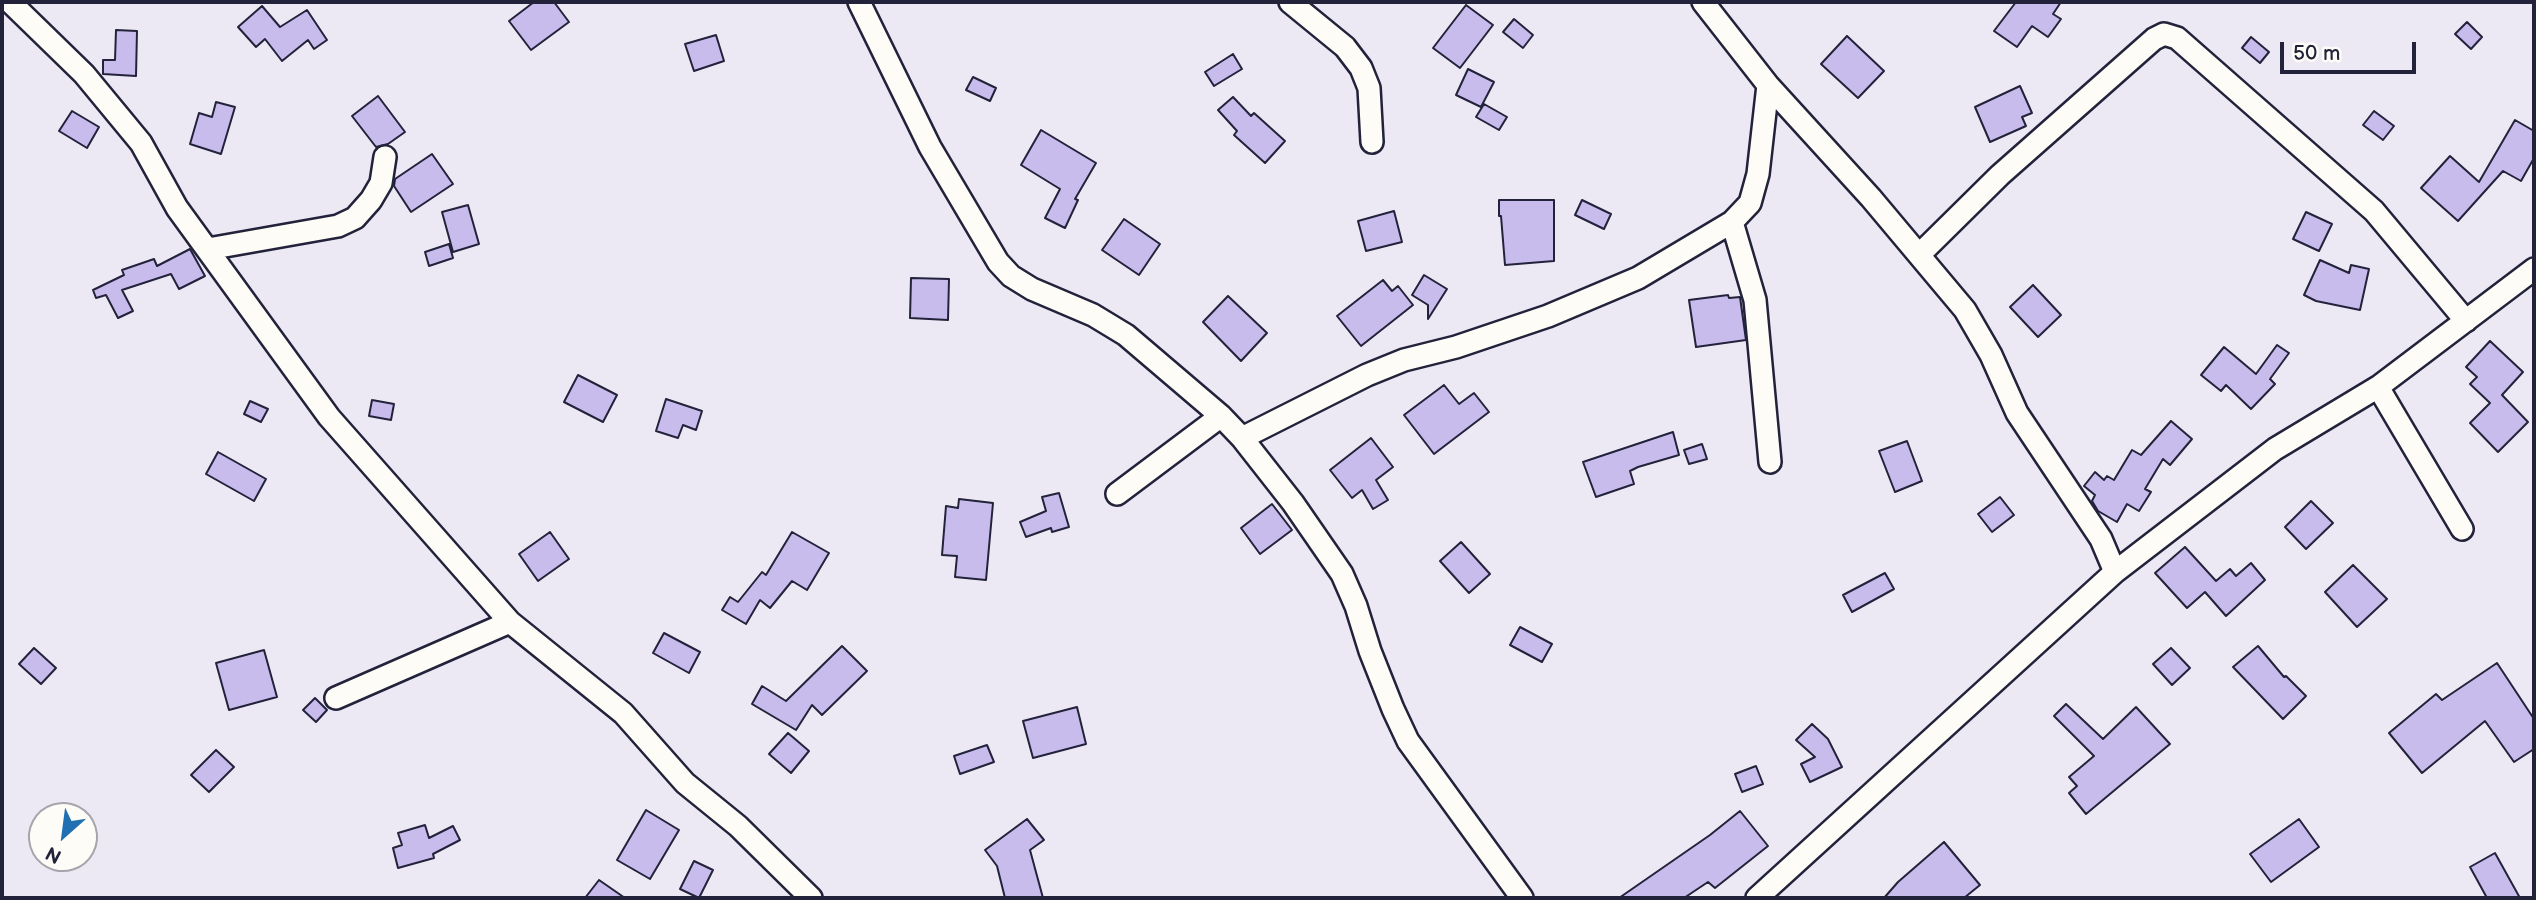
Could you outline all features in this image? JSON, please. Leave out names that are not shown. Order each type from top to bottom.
[{"type":"street","points":[[10,2],[84,74],[141,143],[177,208],[330,417],[510,622],[623,713],[685,783],[738,826],[811,898]]},
{"type":"street","points":[[859,2],[930,147],[998,262],[1011,276],[1032,289],[1094,315],[1126,335],[1221,416],[1242,438],[1309,524],[1342,574],[1392,709],[1408,741],[1522,898]]},
{"type":"street","points":[[1290,2],[1345,47],[1361,68],[1369,88],[1372,142]]},
{"type":"street","points":[[1703,2],[1768,85],[1920,254],[1965,310],[1992,355],[2017,413],[2101,539],[2115,572]]},
{"type":"street","points":[[1920,254],[2000,174],[2154,39],[2164,34],[2177,38],[2374,211],[2466,321]]},
{"type":"street","points":[[1242,438],[1367,375],[1404,360],[1456,347],[1548,316],[1638,278],[1732,222],[1750,203],[1758,174],[1768,85]]},
{"type":"street","points":[[208,249],[338,226],[355,218],[371,200],[381,183],[385,157]]},
{"type":"street","points":[[1732,222],[1755,300],[1770,462]]},
{"type":"street","points":[[1757,898],[2115,572],[2275,449],[2378,387],[2534,270]]},
{"type":"street","points":[[2378,387],[2462,529]]},
{"type":"street","points":[[1116,494],[1221,416]]},
{"type":"street","points":[[336,698],[510,622]]},
{"type":"building","points":[[534,2],[554,2],[569,22],[531,50],[509,21]]},
{"type":"building","points":[[2016,2],[2061,2],[2053,14],[2061,19],[2048,37],[2032,26],[2017,47],[1994,31]]},
{"type":"building","points":[[1466,5],[1493,25],[1460,68],[1433,48]]},
{"type":"building","points":[[262,6],[280,27],[307,10],[327,40],[314,49],[308,40],[282,61],[265,39],[256,47],[238,27]]},
{"type":"building","points":[[1514,19],[1533,35],[1523,48],[1503,32]]},
{"type":"building","points":[[2467,22],[2482,37],[2471,49],[2455,34]]},
{"type":"building","points":[[116,30],[137,31],[136,76],[103,74],[103,60],[115,60]]},
{"type":"building","points":[[716,35],[724,61],[694,71],[685,44]]},
{"type":"building","points":[[1847,36],[1884,71],[1858,98],[1821,64]]},
{"type":"building","points":[[2251,37],[2269,52],[2260,63],[2242,48]]},
{"type":"building","points":[[1233,54],[1242,69],[1214,86],[1205,72]]},
{"type":"building","points":[[1468,69],[1494,82],[1481,107],[1456,95]]},
{"type":"building","points":[[973,77],[996,88],[990,101],[966,90]]},
{"type":"building","points":[[2020,86],[2032,113],[2022,117],[2026,126],[1990,142],[1975,107]]},
{"type":"building","points":[[378,96],[405,132],[388,144],[376,147],[352,116]]},
{"type":"building","points":[[1233,97],[1251,116],[1254,113],[1285,141],[1265,163],[1234,135],[1237,131],[1218,110]]},
{"type":"building","points":[[216,102],[235,107],[221,154],[190,144],[199,113],[212,117]]},
{"type":"building","points":[[1484,104],[1507,117],[1499,130],[1476,117]]},
{"type":"building","points":[[72,111],[99,127],[87,148],[59,131]]},
{"type":"building","points":[[2374,111],[2394,126],[2383,140],[2363,125]]},
{"type":"building","points":[[2515,120],[2534,131],[2534,158],[2521,181],[2503,171],[2458,221],[2421,188],[2450,156],[2479,182]]},
{"type":"building","points":[[1041,130],[1096,163],[1075,199],[1078,200],[1065,228],[1045,218],[1060,189],[1021,165]]},
{"type":"building","points":[[432,154],[453,184],[411,212],[394,186],[395,179]]},
{"type":"building","points":[[1499,200],[1554,200],[1554,261],[1505,265]]},
{"type":"building","points":[[1582,200],[1611,214],[1604,229],[1575,215]]},
{"type":"building","points":[[468,205],[479,244],[453,252],[442,212]]},
{"type":"building","points":[[1394,211],[1402,242],[1366,251],[1358,221]]},
{"type":"building","points":[[2306,212],[2332,224],[2319,251],[2293,239]]},
{"type":"building","points":[[1124,219],[1160,244],[1139,275],[1102,250]]},
{"type":"building","points":[[449,244],[453,258],[429,266],[425,252]]},
{"type":"building","points":[[190,249],[205,276],[179,289],[171,274],[122,290],[133,311],[118,318],[106,295],[96,298],[93,290],[124,275],[122,270],[154,259],[157,266]]},
{"type":"building","points":[[2320,260],[2349,273],[2351,265],[2369,269],[2360,310],[2316,301],[2304,295]]},
{"type":"building","points":[[1424,275],[1447,289],[1428,319],[1428,305],[1412,295]]},
{"type":"building","points":[[911,278],[949,279],[948,320],[910,318]]},
{"type":"building","points":[[1383,280],[1392,291],[1398,286],[1413,305],[1361,346],[1337,316]]},
{"type":"building","points":[[2033,285],[2061,315],[2038,337],[2010,307]]},
{"type":"building","points":[[1728,295],[1729,298],[1740,297],[1746,340],[1696,347],[1689,300]]},
{"type":"building","points":[[1228,296],[1267,333],[1241,361],[1203,322]]},
{"type":"building","points":[[2490,341],[2523,372],[2502,395],[2528,422],[2498,452],[2470,423],[2490,403],[2470,384],[2477,377],[2466,367]]},
{"type":"building","points":[[2277,345],[2289,353],[2270,379],[2275,384],[2251,409],[2226,385],[2221,391],[2201,375],[2224,347],[2256,374]]},
{"type":"building","points":[[578,375],[617,395],[603,422],[564,402]]},
{"type":"building","points":[[1444,385],[1459,404],[1474,393],[1489,412],[1434,454],[1404,415]]},
{"type":"building","points":[[666,399],[702,411],[696,430],[683,425],[678,438],[656,431]]},
{"type":"building","points":[[372,400],[394,404],[391,420],[369,416]]},
{"type":"building","points":[[250,401],[268,409],[261,422],[244,414]]},
{"type":"building","points":[[2171,421],[2192,439],[2170,465],[2163,459],[2145,489],[2151,492],[2139,511],[2127,504],[2117,522],[2098,511],[2092,501],[2095,495],[2084,486],[2095,472],[2104,480],[2107,476],[2114,480],[2132,450],[2141,455]]},
{"type":"building","points":[[1673,432],[1679,455],[1630,471],[1634,484],[1596,497],[1583,462]]},
{"type":"building","points":[[1371,438],[1393,467],[1376,480],[1388,500],[1373,509],[1362,490],[1352,498],[1330,470]]},
{"type":"building","points":[[1907,441],[1922,481],[1895,492],[1879,451]]},
{"type":"building","points":[[1702,444],[1707,459],[1689,464],[1684,450]]},
{"type":"building","points":[[218,452],[266,479],[254,501],[206,474]]},
{"type":"building","points":[[1059,493],[1069,527],[1052,532],[1051,528],[1026,537],[1020,522],[1046,511],[1042,497]]},
{"type":"building","points":[[2000,497],[2014,515],[1992,532],[1978,514]]},
{"type":"building","points":[[959,499],[993,503],[986,580],[955,577],[957,556],[942,555],[946,506],[958,508]]},
{"type":"building","points":[[2311,501],[2333,523],[2306,549],[2285,527]]},
{"type":"building","points":[[1272,504],[1292,530],[1260,554],[1241,528]]},
{"type":"building","points":[[550,532],[569,559],[538,581],[519,554]]},
{"type":"building","points":[[792,532],[829,553],[807,590],[792,581],[770,608],[760,600],[746,624],[722,610],[730,597],[738,602],[762,572],[766,575]]},
{"type":"building","points":[[1461,542],[1490,574],[1469,593],[1440,561]]},
{"type":"building","points":[[2185,547],[2216,581],[2230,569],[2236,576],[2251,563],[2265,580],[2226,616],[2205,592],[2187,608],[2155,573]]},
{"type":"building","points":[[2353,565],[2387,599],[2357,627],[2325,592]]},
{"type":"building","points":[[1885,573],[1894,589],[1852,612],[1843,595]]},
{"type":"building","points":[[1520,627],[1552,644],[1542,662],[1510,645]]},
{"type":"building","points":[[664,633],[700,652],[689,673],[653,653]]},
{"type":"building","points":[[842,646],[867,671],[822,715],[812,705],[796,730],[752,704],[762,686],[786,701]]},
{"type":"building","points":[[2258,646],[2284,677],[2306,696],[2283,719],[2233,667]]},
{"type":"building","points":[[34,648],[56,668],[41,684],[19,664]]},
{"type":"building","points":[[2171,648],[2190,668],[2172,685],[2153,664]]},
{"type":"building","points":[[264,650],[277,697],[229,710],[216,663]]},
{"type":"building","points":[[2497,663],[2534,719],[2534,749],[2514,762],[2485,721],[2422,773],[2389,733],[2436,694],[2442,700]]},
{"type":"building","points":[[315,698],[327,710],[316,722],[303,710]]},
{"type":"building","points":[[2066,704],[2103,739],[2136,707],[2170,744],[2086,814],[2069,793],[2077,786],[2069,777],[2094,756],[2054,716]]},
{"type":"building","points":[[1077,707],[1086,744],[1033,758],[1023,721]]},
{"type":"building","points":[[1812,724],[1828,739],[1842,767],[1810,782],[1801,764],[1815,757],[1796,740]]},
{"type":"building","points":[[788,733],[809,751],[791,773],[769,754]]},
{"type":"building","points":[[987,745],[994,762],[960,774],[954,756]]},
{"type":"building","points":[[216,750],[234,767],[209,792],[191,775]]},
{"type":"building","points":[[1756,766],[1763,784],[1742,792],[1735,774]]},
{"type":"building","points":[[646,810],[679,830],[650,879],[617,860]]},
{"type":"building","points":[[1740,811],[1768,846],[1715,888],[1708,882],[1684,898],[1619,898],[1710,835]]},
{"type":"building","points":[[1027,819],[1044,840],[1030,850],[1043,898],[1005,898],[997,866],[985,850]]},
{"type":"building","points":[[2299,819],[2319,847],[2271,882],[2250,854]]},
{"type":"building","points":[[425,825],[429,838],[453,826],[460,840],[433,854],[434,858],[398,868],[393,848],[402,845],[398,833]]},
{"type":"building","points":[[1944,842],[1980,885],[1964,898],[1884,898],[1898,882]]},
{"type":"building","points":[[2495,853],[2520,898],[2487,898],[2470,867]]},
{"type":"building","points":[[694,861],[713,870],[699,898],[680,889]]},
{"type":"building","points":[[599,880],[625,898],[585,898]]}]
